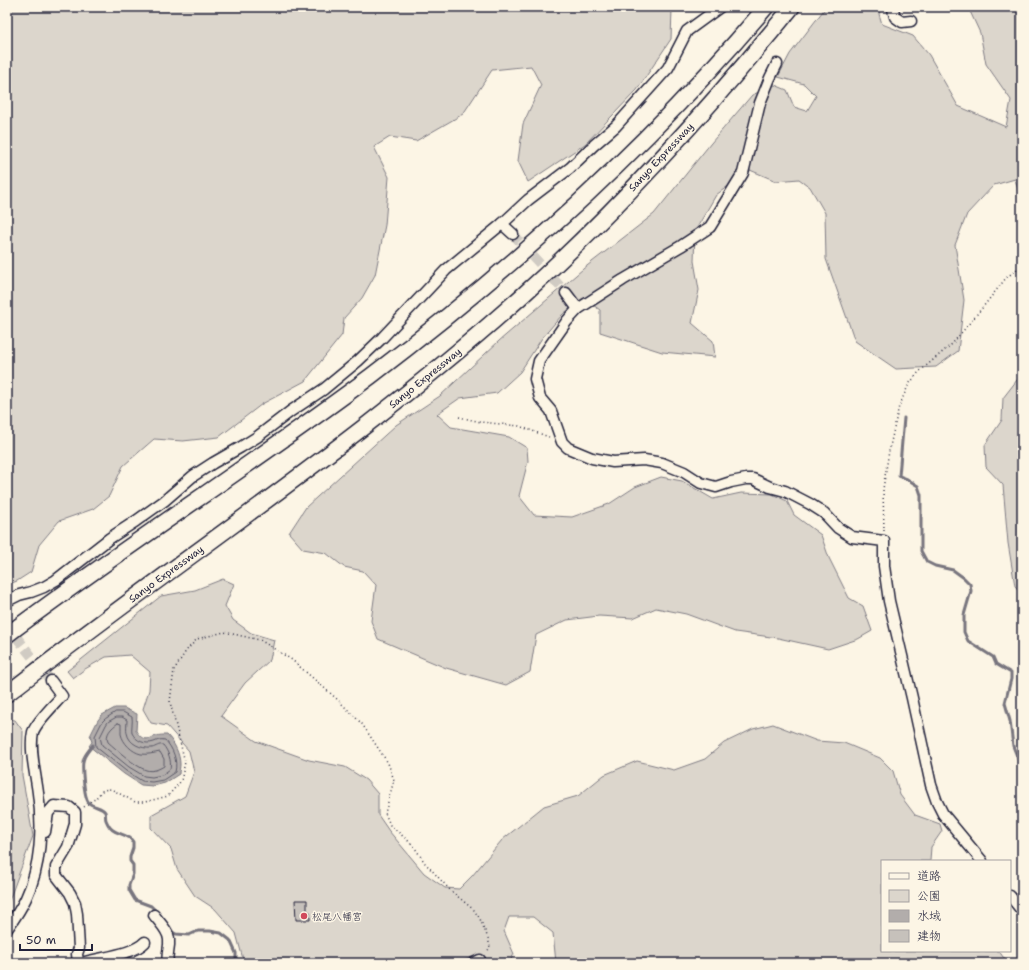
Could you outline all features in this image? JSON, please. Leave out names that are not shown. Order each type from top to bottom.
[{"type":"highway","points":[[7,635],[304,424],[441,322],[564,217],[626,158],[742,36],[766,7]]},
{"type":"highway","name":"Sanyo Expressway","points":[[7,694],[77,640],[332,452],[460,350],[523,295],[644,176],[703,113],[792,7]]},
{"type":"street","points":[[7,601],[19,595],[44,587],[56,580],[110,538],[164,501],[193,476],[257,437],[291,411],[324,389],[358,361],[382,338],[446,270],[502,224],[528,200],[570,168],[616,126],[668,68],[687,31],[720,7]]},
{"type":"street","points":[[894,7],[895,17],[902,22],[911,21]]},
{"type":"street","points":[[777,64],[760,103],[743,173],[710,227],[578,309],[567,320],[539,361],[535,379],[540,398],[551,411],[562,442],[568,448],[592,458],[613,462],[644,460],[662,463],[684,472],[701,484],[716,487],[731,482],[753,479],[770,487],[785,491],[810,504],[824,513],[838,528],[852,537],[884,541],[884,566],[889,601],[931,785],[943,814],[981,860]]},
{"type":"street","points":[[502,224],[513,234]]},
{"type":"street","points":[[566,293],[578,309]]},
{"type":"street","points":[[7,929],[26,897],[34,876],[39,851],[39,800],[32,750],[34,732],[38,723],[62,696],[51,681]]},
{"type":"street","points":[[39,851],[44,841],[48,813],[54,806],[69,807],[75,812],[75,824],[68,847],[56,867],[56,875],[70,893],[75,903],[79,948],[77,954],[78,963]]},
{"type":"street","points":[[1011,897],[1022,911]]},
{"type":"street","points":[[154,915],[164,928],[169,939],[167,957],[168,963]]},
{"type":"street","points":[[82,963],[134,950],[146,942]]},
{"type":"path","points":[[884,541],[883,489],[889,451],[899,406],[909,384],[919,372],[952,344],[1006,278],[1022,265]]},
{"type":"path","points":[[459,417],[481,422],[519,426],[562,442]]},
{"type":"path","points":[[86,805],[95,800],[103,790],[111,789],[135,802],[145,802],[168,796],[181,781],[185,762],[170,702],[174,670],[186,651],[197,639],[224,632],[260,640],[292,660],[338,700],[362,724],[388,764],[394,780],[385,813],[390,825],[413,845],[425,863],[451,891],[474,910],[480,919],[490,947],[487,953],[477,961]]},
{"type":"green space","points":[[7,7],[671,7],[672,9],[671,39],[637,90],[585,144],[528,182],[518,161],[523,124],[541,85],[531,66],[492,70],[463,114],[416,141],[390,137],[374,147],[389,177],[385,225],[375,275],[362,298],[344,318],[342,335],[305,381],[262,404],[219,437],[183,441],[154,439],[123,466],[109,496],[93,509],[59,521],[39,545],[31,572],[17,581],[7,585]]},
{"type":"green space","points":[[826,7],[882,7],[879,14],[882,24],[913,36],[929,55],[958,106],[1006,127],[1011,100],[986,64],[980,33],[968,7],[1022,7],[1022,204],[1015,179],[994,185],[967,214],[955,245],[964,300],[958,351],[936,367],[896,369],[855,341],[826,259],[825,213],[810,187],[799,179],[776,181],[750,170],[716,195],[695,231],[694,261],[699,290],[692,323],[713,341],[715,357],[662,352],[600,332],[600,310],[583,298],[562,315],[542,338],[520,372],[497,393],[460,398],[437,414],[451,427],[509,437],[527,448],[528,461],[519,496],[534,515],[572,517],[609,504],[635,487],[661,477],[682,481],[713,499],[741,493],[772,494],[787,501],[794,515],[821,535],[829,558],[849,598],[863,606],[872,631],[858,639],[828,649],[778,638],[735,632],[686,614],[656,608],[633,618],[599,616],[567,620],[536,635],[530,672],[506,685],[446,668],[378,639],[371,621],[376,585],[363,571],[344,567],[326,553],[303,549],[289,533],[306,507],[396,425],[440,396],[499,341],[583,269],[654,214],[752,95],[775,85],[787,90],[794,107],[807,111],[816,96],[804,84],[778,77],[790,54]]},
{"type":"green space","points":[[1022,378],[1022,594],[1015,586],[1008,543],[1003,485],[986,467],[985,445],[1002,420],[1003,398],[1017,380]]},
{"type":"green space","points":[[223,579],[234,584],[225,606],[233,620],[251,633],[274,640],[270,660],[245,683],[221,716],[256,741],[309,760],[345,767],[366,780],[378,794],[378,815],[389,831],[424,873],[445,888],[459,889],[502,840],[544,806],[578,796],[604,775],[637,761],[674,770],[705,759],[724,743],[753,729],[773,724],[817,741],[844,743],[880,758],[893,771],[900,795],[915,815],[940,824],[942,831],[931,847],[930,860],[881,860],[881,952],[1000,952],[1003,957],[1013,963],[556,963],[553,933],[533,917],[509,917],[504,931],[514,954],[509,963],[487,963],[478,954],[461,963],[244,963],[236,933],[215,909],[195,896],[177,869],[171,849],[151,828],[151,815],[185,796],[194,772],[189,751],[167,726],[151,723],[143,709],[149,690],[150,672],[130,655],[106,657],[73,678],[67,671],[161,596],[195,590]]},
{"type":"green space","points":[[7,719],[15,720],[23,731],[22,775],[33,836],[7,906]]},
{"type":"water","points":[[115,708],[124,708],[137,714],[136,731],[141,737],[147,739],[158,735],[167,735],[170,738],[179,756],[179,774],[165,783],[153,786],[141,785],[124,774],[89,746],[92,742],[90,736],[98,720],[102,715]]},
{"type":"building","points":[[295,900],[307,900],[307,912],[310,912],[310,920],[296,920]]},
{"type":"waterway","points":[[904,418],[899,476],[918,486],[921,495],[921,551],[927,562],[935,566],[953,570],[970,584],[971,591],[964,615],[964,632],[968,641],[993,657],[996,664],[1011,673],[1005,703],[1010,721],[1013,746],[1022,769]]},
{"type":"waterway","points":[[93,745],[83,761],[87,800],[89,803],[105,812],[108,825],[113,830],[130,838],[133,842],[130,857],[130,861],[133,865],[133,874],[129,885],[129,890],[135,900],[151,906],[157,912]]},
{"type":"waterway","points":[[169,930],[176,934],[189,935],[198,931],[221,933],[230,940],[236,953],[236,963]]},
{"type":"tunnel","points":[[513,234],[566,293]]},
{"type":"tunnel","points":[[7,625],[51,681]]},
{"type":"place","name":"松尾八幡宮","points":[[304,916]]}]
